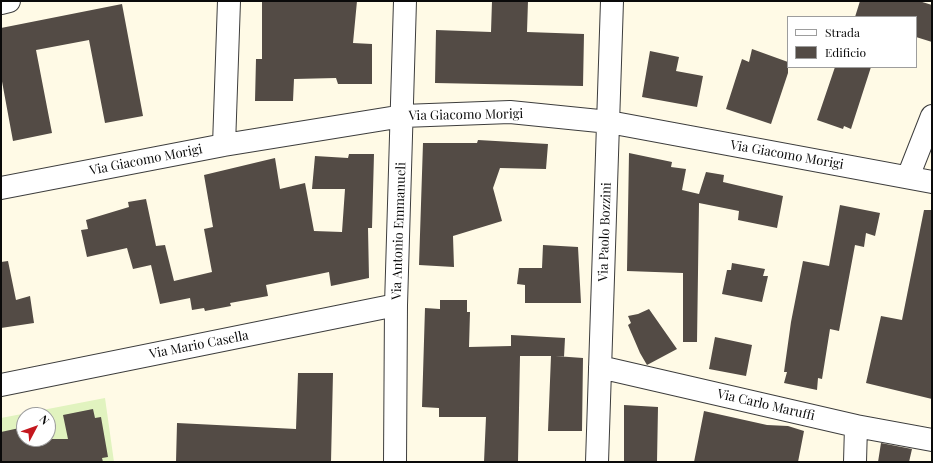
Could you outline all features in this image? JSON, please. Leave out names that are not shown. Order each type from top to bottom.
[{"type":"street","points":[[1,2],[9,1]]},
{"type":"street","points":[[224,145],[229,1]]},
{"type":"street","name":"Via Antonio Emmanueli","points":[[395,462],[396,305],[403,116],[405,1]]},
{"type":"street","name":"Via Paolo Bozzini","points":[[597,462],[612,1]]},
{"type":"street","name":"Via Giacomo Morigi","points":[[1,188],[224,145],[403,116],[510,112],[609,122],[932,182]]},
{"type":"street","points":[[908,177],[932,116]]},
{"type":"street","name":"Via Mario Casella","points":[[1,385],[396,305]]},
{"type":"street","name":"Via Carlo Maruffi","points":[[600,367],[856,426],[932,440]]},
{"type":"street","points":[[856,426],[856,462]]},
{"type":"green space","points":[[105,398],[114,462],[1,462],[1,418],[16,415],[16,447],[56,447],[56,407]]},
{"type":"building","points":[[262,1],[357,1],[353,43],[372,44],[372,84],[338,84],[336,78],[294,79],[293,101],[255,101],[256,59],[262,59]]},
{"type":"building","points":[[492,1],[528,1],[527,32],[584,34],[583,86],[435,83],[436,30],[491,32]]},
{"type":"building","points":[[860,1],[919,1],[932,5],[932,42],[917,37],[917,16],[855,16]]},
{"type":"building","points":[[122,4],[143,116],[105,123],[89,40],[36,50],[52,133],[13,141],[1,76],[1,28]]},
{"type":"building","points":[[752,49],[787,62],[788,73],[771,124],[726,109],[742,59],[749,62]]},
{"type":"building","points":[[650,51],[679,57],[676,71],[703,76],[697,107],[642,97]]},
{"type":"building","points":[[835,68],[871,68],[851,129],[844,126],[843,129],[817,120]]},
{"type":"building","points":[[478,140],[548,144],[546,169],[500,168],[493,188],[502,221],[453,236],[454,267],[419,265],[423,143],[477,143]]},
{"type":"building","points":[[629,153],[672,162],[671,167],[686,169],[682,190],[699,194],[706,172],[724,175],[723,182],[783,196],[777,228],[738,220],[739,211],[699,203],[697,342],[683,342],[683,273],[627,271]]},
{"type":"building","points":[[349,154],[374,154],[372,228],[368,228],[369,278],[331,286],[329,272],[266,285],[268,296],[230,303],[231,306],[205,311],[204,308],[192,310],[190,298],[160,304],[151,265],[133,269],[127,248],[87,257],[81,230],[88,229],[86,220],[129,207],[128,202],[146,199],[156,246],[165,245],[174,281],[212,272],[204,229],[213,227],[204,175],[275,158],[280,189],[305,183],[314,231],[342,232],[345,189],[312,189],[315,156],[348,158]]},
{"type":"building","points":[[840,205],[880,213],[875,236],[866,233],[864,247],[855,245],[839,331],[830,329],[822,379],[818,378],[817,390],[784,383],[787,372],[784,372],[791,322],[803,261],[829,266]]},
{"type":"building","points":[[924,210],[932,210],[932,399],[866,383],[881,316],[902,320]]},
{"type":"building","points":[[543,245],[578,247],[581,303],[525,303],[525,285],[517,284],[519,268],[542,268]]},
{"type":"building","points":[[8,261],[16,300],[30,296],[34,323],[1,328],[1,262]]},
{"type":"building","points":[[732,263],[765,269],[763,276],[768,276],[762,302],[722,294],[727,270],[731,270]]},
{"type":"building","points":[[440,300],[467,300],[467,312],[470,312],[469,347],[511,346],[511,335],[565,338],[564,357],[583,358],[582,431],[548,431],[551,356],[520,356],[518,462],[484,462],[486,417],[439,417],[439,408],[422,407],[425,308],[440,309]]},
{"type":"building","points":[[649,309],[677,349],[647,365],[628,325],[631,323],[628,316],[638,314]]},
{"type":"building","points":[[715,337],[752,345],[746,376],[709,369]]},
{"type":"building","points":[[298,373],[333,373],[331,462],[176,462],[177,423],[296,429]]},
{"type":"building","points":[[624,405],[658,407],[657,462],[624,462]]},
{"type":"building","points":[[93,409],[95,418],[101,417],[108,457],[102,458],[103,462],[1,462],[1,432],[16,429],[16,447],[56,447],[56,439],[68,439],[63,415]]},
{"type":"building","points":[[704,411],[767,425],[788,426],[804,431],[798,462],[694,462]]},
{"type":"building","points":[[881,443],[912,449],[909,462],[878,462]]}]
